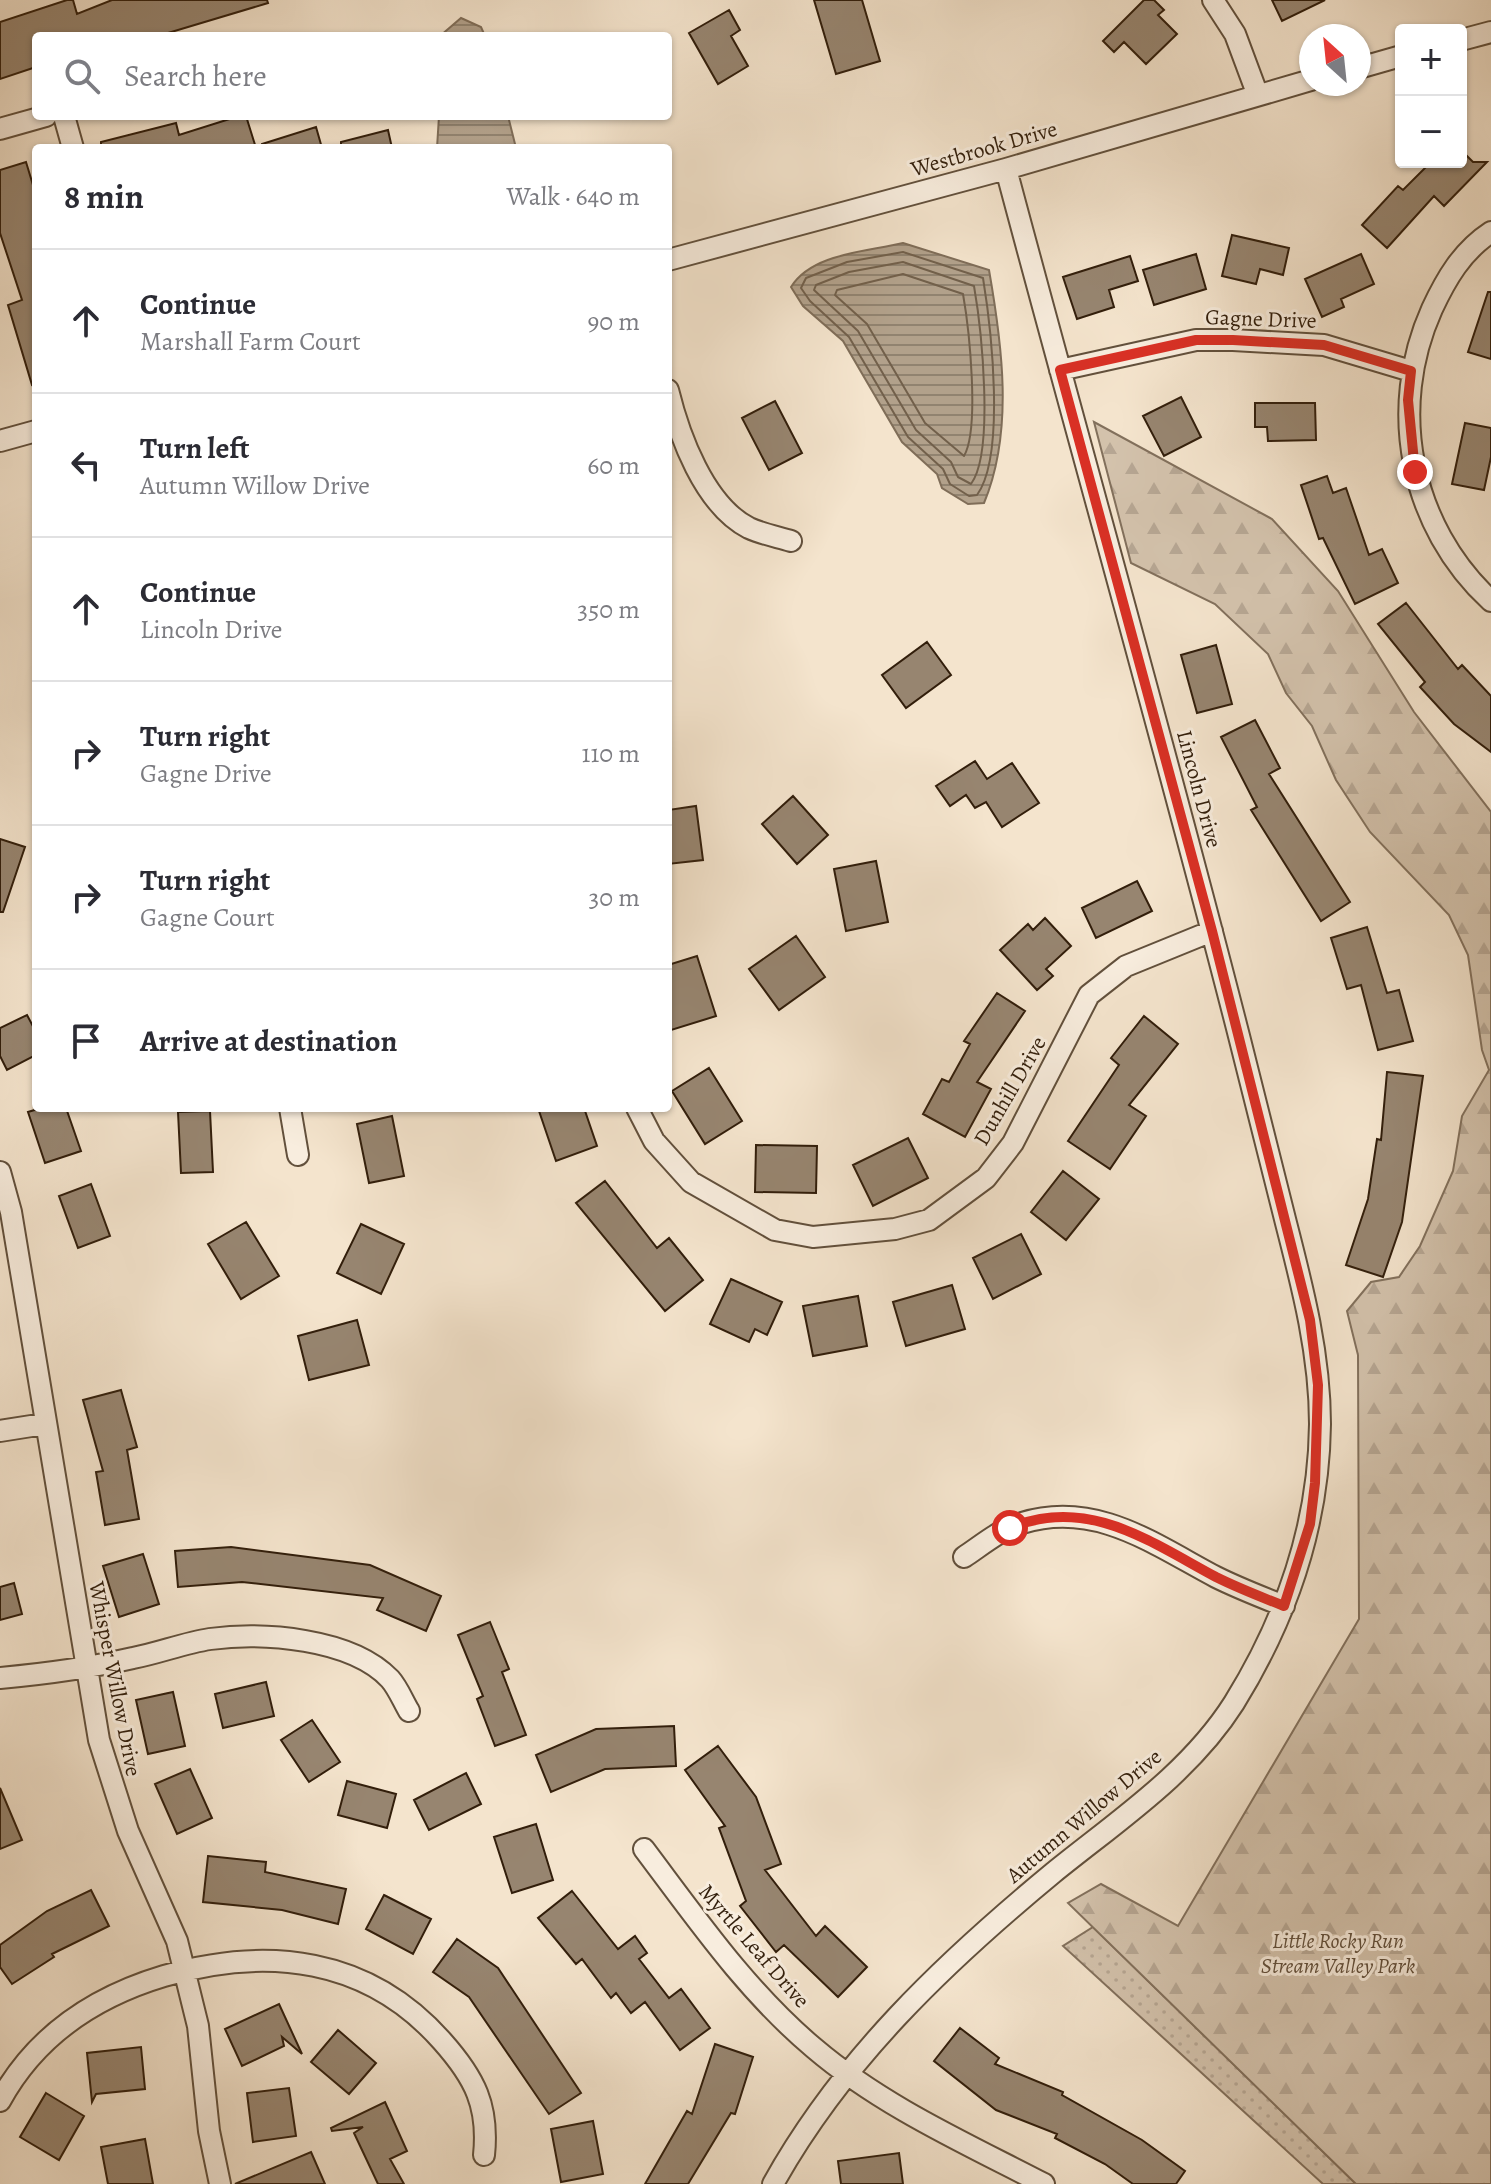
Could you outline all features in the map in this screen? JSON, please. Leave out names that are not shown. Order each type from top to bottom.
[{"type":"street","points":[[1213,0],[1235,34],[1257,93]]},
{"type":"street","points":[[1467,38],[1491,32]]},
{"type":"street","points":[[1371,65],[1395,58]]},
{"type":"street","name":"Westbrook Drive","points":[[672,259],[1006,169],[1299,83]]},
{"type":"street","points":[[0,129],[32,120]]},
{"type":"street","points":[[65,120],[72,144]]},
{"type":"street","name":"Lincoln Drive","points":[[1006,169],[1212,931],[1310,1320],[1320,1427]]},
{"type":"street","points":[[1491,232],[1464,254],[1441,290],[1420,336],[1408,400],[1411,450],[1429,515],[1452,558],[1491,601]]},
{"type":"street","name":"Gagne Drive","points":[[1060,370],[1196,340],[1233,340],[1324,345],[1411,371]]},
{"type":"street","points":[[672,400],[706,483],[728,512],[749,527],[791,541]]},
{"type":"street","points":[[0,441],[32,432]]},
{"type":"street","name":"Dunhill Drive","points":[[639,1112],[654,1141],[691,1182],[775,1230],[813,1237],[895,1229],[929,1220],[986,1178],[1013,1143],[1089,995],[1126,966],[1212,931]]},
{"type":"street","points":[[291,1112],[298,1155]]},
{"type":"street","name":"Whisper Willow Drive","points":[[0,1172],[11,1212],[86,1667],[111,1786],[170,1921],[185,1970],[198,2026],[209,2131],[220,2184]]},
{"type":"street","points":[[0,1431],[44,1424]]},
{"type":"street","name":"Autumn Willow Drive","points":[[773,2184],[846,2072],[899,2014],[1015,1905],[1170,1778],[1232,1706],[1284,1606],[1310,1524],[1320,1427]]},
{"type":"street","points":[[964,1557],[1022,1523],[1087,1520],[1133,1530],[1218,1578],[1284,1606]]},
{"type":"street","points":[[0,1678],[86,1667],[210,1639],[251,1636],[293,1639],[319,1644],[370,1665],[390,1680],[409,1711]]},
{"type":"street","name":"Myrtle Leaf Drive","points":[[644,1849],[759,1995],[813,2048],[904,2112],[1044,2184]]},
{"type":"street","points":[[0,2101],[36,2050],[84,2009],[124,1989],[230,1960],[289,1960],[339,1972],[386,1994],[433,2031],[473,2082],[487,2124],[484,2155]]},
{"type":"green space","name":"Little Rocky Run Stream Valley Park","points":[[1094,422],[1272,519],[1338,591],[1414,712],[1491,812],[1491,2184],[1356,2184],[1068,1903],[1101,1884],[1178,1926],[1359,1619],[1358,1355],[1347,1311],[1371,1282],[1399,1277],[1420,1246],[1453,1171],[1462,1116],[1489,1070],[1482,1050],[1468,955],[1449,915],[1370,832],[1336,780],[1312,726],[1286,693],[1268,654],[1215,604],[1131,563]]},
{"type":"green space","points":[[1093,1927],[1356,2184],[1323,2184],[1063,1946]]},
{"type":"water","points":[[461,18],[481,27],[483,32],[445,32]]},
{"type":"water","points":[[439,120],[509,120],[515,144],[437,144]]},
{"type":"water","points":[[903,243],[989,270],[1003,387],[999,447],[984,503],[968,504],[942,488],[937,474],[902,442],[843,341],[803,306],[791,287],[812,267],[826,261]]},
{"type":"building","points":[[67,0],[73,0],[77,14],[112,0],[267,0],[268,3],[171,32],[32,32],[32,68],[0,79],[0,22]]},
{"type":"building","points":[[814,0],[862,0],[880,61],[836,74]]},
{"type":"building","points":[[1144,0],[1154,0],[1164,10],[1158,15],[1177,34],[1146,64],[1124,42],[1114,52],[1103,41]]},
{"type":"building","points":[[1272,0],[1325,0],[1282,21]]},
{"type":"building","points":[[729,10],[740,30],[731,36],[748,66],[718,84],[689,33]]},
{"type":"building","points":[[226,120],[247,120],[255,144],[101,144],[176,123],[179,135]]},
{"type":"building","points":[[316,127],[321,144],[262,144]]},
{"type":"building","points":[[388,130],[391,144],[341,144]]},
{"type":"building","points":[[1467,156],[1473,162],[1487,162],[1444,206],[1434,196],[1387,248],[1362,225],[1398,186],[1403,190],[1425,168],[1467,168]]},
{"type":"building","points":[[26,162],[32,182],[32,385],[8,305],[22,300],[0,233],[0,170]]},
{"type":"building","points":[[1232,235],[1289,248],[1283,275],[1260,269],[1256,284],[1222,276]]},
{"type":"building","points":[[1196,254],[1206,289],[1154,305],[1143,270]]},
{"type":"building","points":[[1361,254],[1374,284],[1341,299],[1344,307],[1322,317],[1305,279]]},
{"type":"building","points":[[1130,256],[1138,281],[1109,290],[1114,307],[1077,319],[1063,277]]},
{"type":"building","points":[[1488,292],[1491,292],[1491,359],[1468,352]]},
{"type":"building","points":[[1181,397],[1201,437],[1164,456],[1143,416]]},
{"type":"building","points":[[775,401],[802,453],[769,470],[742,418]]},
{"type":"building","points":[[1255,403],[1315,403],[1316,440],[1268,441],[1267,427],[1255,427]]},
{"type":"building","points":[[1465,423],[1491,428],[1491,457],[1484,490],[1452,484]]},
{"type":"building","points":[[1327,476],[1333,493],[1346,488],[1369,555],[1382,549],[1398,583],[1355,604],[1323,538],[1319,539],[1301,485]]},
{"type":"building","points":[[1406,603],[1458,669],[1462,665],[1491,696],[1491,752],[1454,724],[1420,687],[1425,682],[1378,624]]},
{"type":"building","points":[[927,642],[951,675],[906,708],[882,675]]},
{"type":"building","points":[[1216,645],[1232,704],[1197,713],[1181,655]]},
{"type":"building","points":[[1255,720],[1280,768],[1269,774],[1350,902],[1321,921],[1251,810],[1257,807],[1221,737]]},
{"type":"building","points":[[975,761],[987,779],[1012,763],[1039,803],[1002,827],[986,802],[975,808],[966,795],[950,806],[936,786]]},
{"type":"building","points":[[793,796],[828,835],[797,864],[762,824]]},
{"type":"building","points":[[696,806],[703,860],[672,864],[672,809]]},
{"type":"building","points":[[0,839],[25,847],[3,912],[0,912]]},
{"type":"building","points":[[876,861],[888,922],[846,931],[834,869]]},
{"type":"building","points":[[1137,881],[1152,911],[1096,938],[1082,908]]},
{"type":"building","points":[[1045,918],[1071,946],[1046,969],[1053,976],[1037,990],[1000,950],[1028,924],[1033,930]]},
{"type":"building","points":[[1367,927],[1387,993],[1399,990],[1413,1041],[1378,1050],[1361,985],[1347,989],[1331,938]]},
{"type":"building","points":[[796,936],[825,977],[779,1010],[749,969]]},
{"type":"building","points":[[697,956],[716,1016],[672,1030],[672,964]]},
{"type":"building","points":[[997,993],[1025,1011],[977,1082],[991,1089],[965,1137],[923,1114],[942,1079],[949,1082],[970,1044],[964,1041]]},
{"type":"building","points":[[27,1015],[32,1024],[32,1057],[7,1070],[0,1056],[0,1028]]},
{"type":"building","points":[[1144,1016],[1178,1044],[1129,1105],[1146,1116],[1110,1169],[1068,1141],[1119,1065],[1111,1058]]},
{"type":"building","points":[[709,1068],[742,1121],[705,1144],[672,1091]]},
{"type":"building","points":[[1387,1072],[1423,1076],[1402,1222],[1383,1277],[1346,1265],[1368,1199],[1377,1139],[1381,1140]]},
{"type":"building","points":[[28,1112],[67,1112],[81,1151],[45,1163]]},
{"type":"building","points":[[178,1112],[210,1112],[213,1172],[181,1173]]},
{"type":"building","points":[[539,1112],[585,1112],[597,1146],[556,1161]]},
{"type":"building","points":[[392,1116],[404,1176],[369,1183],[357,1124]]},
{"type":"building","points":[[908,1138],[928,1178],[873,1206],[853,1165]]},
{"type":"building","points":[[756,1145],[817,1146],[816,1193],[755,1192]]},
{"type":"building","points":[[1063,1171],[1099,1199],[1066,1240],[1031,1212]]},
{"type":"building","points":[[605,1181],[657,1248],[669,1238],[703,1280],[665,1311],[576,1203]]},
{"type":"building","points":[[91,1184],[110,1236],[78,1248],[59,1196]]},
{"type":"building","points":[[246,1222],[279,1276],[241,1299],[208,1244]]},
{"type":"building","points":[[361,1224],[404,1244],[381,1294],[337,1273]]},
{"type":"building","points":[[1021,1234],[1041,1274],[993,1299],[973,1258]]},
{"type":"building","points":[[731,1279],[782,1302],[767,1335],[755,1329],[749,1342],[710,1324]]},
{"type":"building","points":[[952,1285],[965,1329],[906,1346],[893,1302]]},
{"type":"building","points":[[858,1296],[867,1346],[813,1356],[803,1306]]},
{"type":"building","points":[[357,1320],[369,1365],[309,1380],[298,1336]]},
{"type":"building","points":[[121,1390],[137,1447],[127,1450],[139,1519],[105,1525],[96,1472],[103,1471],[83,1400]]},
{"type":"building","points":[[231,1547],[370,1565],[441,1596],[426,1631],[377,1610],[383,1598],[242,1582],[178,1587],[175,1551]]},
{"type":"building","points":[[143,1554],[159,1604],[119,1617],[103,1566]]},
{"type":"building","points":[[14,1583],[22,1614],[0,1620],[0,1587]]},
{"type":"building","points":[[490,1622],[509,1669],[502,1672],[526,1735],[495,1746],[477,1699],[483,1696],[458,1635]]},
{"type":"building","points":[[266,1682],[274,1716],[223,1728],[215,1694]]},
{"type":"building","points":[[173,1692],[185,1746],[148,1754],[136,1700]]},
{"type":"building","points":[[312,1720],[340,1762],[309,1782],[281,1740]]},
{"type":"building","points":[[674,1726],[676,1766],[605,1769],[551,1792],[536,1755],[596,1729]]},
{"type":"building","points":[[718,1746],[756,1797],[781,1864],[765,1870],[816,1936],[825,1926],[867,1967],[838,1997],[784,1945],[776,1952],[740,1906],[746,1901],[719,1828],[725,1826],[685,1770]]},
{"type":"building","points":[[190,1769],[212,1818],[177,1834],[155,1784]]},
{"type":"building","points":[[466,1773],[481,1804],[429,1830],[414,1800]]},
{"type":"building","points":[[347,1781],[396,1794],[387,1828],[338,1815]]},
{"type":"building","points":[[0,1788],[22,1840],[0,1849]]},
{"type":"building","points":[[536,1824],[553,1880],[512,1893],[494,1837]]},
{"type":"building","points":[[208,1856],[266,1862],[265,1872],[346,1889],[338,1924],[282,1910],[203,1902]]},
{"type":"building","points":[[91,1890],[109,1926],[52,1954],[54,1957],[12,1984],[0,1967],[0,1945],[47,1911]]},
{"type":"building","points":[[572,1891],[618,1949],[635,1936],[647,1953],[639,1959],[669,1998],[681,1989],[710,2028],[680,2050],[645,2002],[631,2013],[616,1993],[611,1998],[582,1959],[576,1964],[538,1918]]},
{"type":"building","points":[[384,1895],[431,1919],[413,1954],[366,1929]]},
{"type":"building","points":[[457,1939],[498,1968],[581,2093],[549,2114],[469,1997],[433,1972]]},
{"type":"building","points":[[279,2004],[302,2054],[282,2037],[284,2046],[242,2066],[225,2029]]},
{"type":"building","points":[[960,2028],[999,2058],[995,2064],[1063,2092],[1062,2095],[1142,2140],[1185,2171],[1176,2184],[1133,2184],[1105,2164],[1055,2138],[1057,2134],[996,2110],[934,2061]]},
{"type":"building","points":[[338,2030],[376,2063],[349,2094],[311,2062]]},
{"type":"building","points":[[715,2044],[753,2057],[735,2114],[731,2113],[688,2184],[645,2184],[687,2111],[692,2114]]},
{"type":"building","points":[[141,2047],[145,2089],[96,2094],[92,2102],[87,2053]]},
{"type":"building","points":[[289,2088],[296,2136],[253,2142],[247,2093]]},
{"type":"building","points":[[46,2093],[84,2116],[59,2160],[20,2137]]},
{"type":"building","points":[[385,2102],[407,2151],[390,2159],[404,2184],[378,2184],[354,2133],[363,2127],[332,2131],[331,2128]]},
{"type":"building","points":[[593,2121],[603,2174],[561,2182],[551,2129]]},
{"type":"building","points":[[145,2139],[153,2184],[108,2184],[101,2147]]},
{"type":"building","points":[[311,2152],[325,2184],[235,2184]]},
{"type":"building","points":[[899,2153],[903,2184],[841,2184],[838,2161]]},
{"type":"route","points":[[1010,1528],[1040,1519],[1061,1518],[1133,1530],[1218,1578],[1284,1606],[1310,1524],[1320,1427],[1315,1352],[1299,1273],[1212,931],[1060,370],[1196,340],[1324,345],[1411,371],[1408,400],[1415,472]]}]
